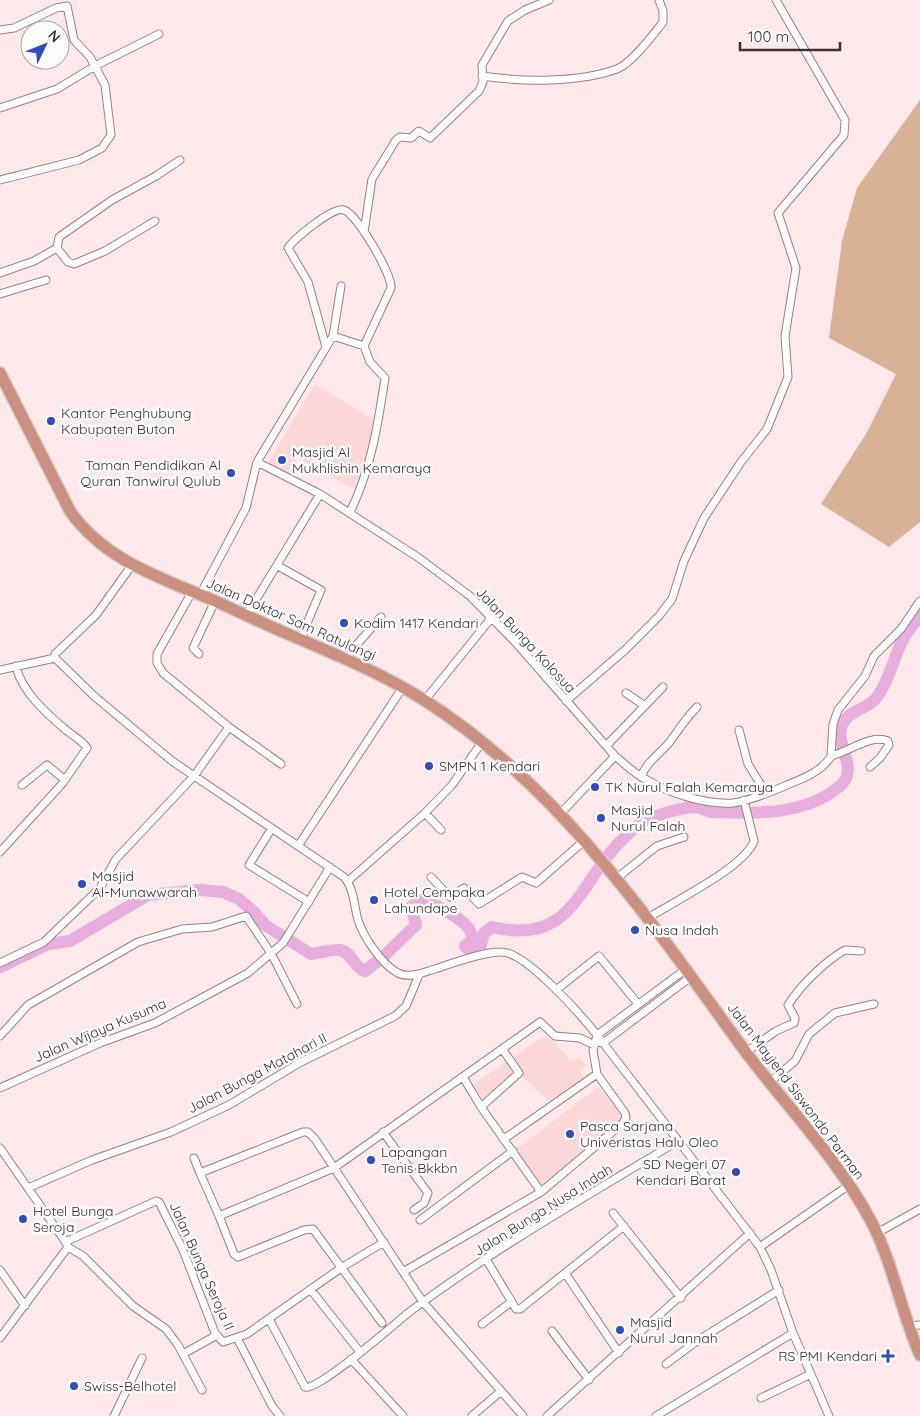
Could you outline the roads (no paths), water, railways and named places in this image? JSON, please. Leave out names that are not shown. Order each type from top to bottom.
[{"type":"highway","name":"Jalan Doktor Sam Ratulangi","points":[[0,373],[70,511],[81,527],[97,542],[132,565],[300,640],[346,658],[425,700],[510,764],[561,813],[608,867]]},
{"type":"highway","name":"Jalan Mayjend Siswondo Parman","points":[[608,867],[648,918],[746,1052],[849,1185],[877,1233],[908,1326],[920,1355]]},
{"type":"street","points":[[364,232],[372,179],[396,140],[400,137],[411,138],[419,131],[430,138],[432,137],[479,91],[483,82],[482,65],[508,21],[525,10],[549,0]]},
{"type":"street","points":[[482,76],[517,81],[573,78],[618,68],[628,61],[663,22],[663,11],[659,0]]},
{"type":"street","points":[[566,701],[625,650],[659,616],[672,599],[684,561],[704,518],[741,462],[767,429],[788,380],[785,329],[796,268],[778,213],[844,135],[845,127],[844,120],[776,0]]},
{"type":"street","points":[[0,30],[14,28],[65,5],[68,9],[74,40],[90,57],[105,85],[111,131],[106,144],[96,153],[79,160],[0,180]]},
{"type":"street","points":[[0,108],[57,89],[95,66],[159,34]]},
{"type":"street","points":[[155,221],[105,251],[74,264],[68,262],[57,248],[59,237],[112,200],[156,176],[180,160]]},
{"type":"street","points":[[326,346],[308,282],[288,248],[304,232],[340,209],[347,211],[364,232],[391,283],[364,346],[370,362],[385,378],[376,430],[363,483],[350,512]]},
{"type":"street","points":[[0,273],[34,261],[57,248]]},
{"type":"street","points":[[0,294],[46,280]]},
{"type":"street","points":[[281,764],[229,727],[163,674],[157,663],[157,654],[167,634],[196,594],[246,508],[258,462],[333,336],[342,286]]},
{"type":"street","points":[[333,336],[364,346]]},
{"type":"street","name":"Jalan Bunga Kolosua","points":[[258,462],[350,512],[446,576],[492,618],[615,756],[641,777],[665,788],[702,799],[728,803],[744,808],[766,793],[812,773],[831,756]]},
{"type":"street","points":[[246,616],[320,494]]},
{"type":"street","points":[[54,658],[55,654],[96,615],[132,565]]},
{"type":"street","points":[[278,566],[321,590],[300,640]]},
{"type":"street","points":[[199,654],[192,648],[215,601]]},
{"type":"street","points":[[870,766],[886,752],[889,745],[888,741],[874,738],[853,749],[831,756],[833,724],[838,710],[865,676],[874,656],[901,629],[920,601]]},
{"type":"street","points":[[346,658],[381,617]]},
{"type":"street","points":[[425,700],[492,618]]},
{"type":"street","points":[[0,670],[54,658]]},
{"type":"street","points":[[54,658],[134,731],[194,776],[348,881],[361,930],[370,945],[400,975],[419,974],[506,952],[524,962],[556,990],[678,1141],[760,1247],[829,1416]]},
{"type":"street","points":[[0,852],[65,780],[87,747],[68,732],[34,698],[19,680],[16,666]]},
{"type":"street","points":[[298,846],[403,687]]},
{"type":"street","points":[[606,746],[663,687]]},
{"type":"street","points":[[626,694],[645,706]]},
{"type":"street","points":[[641,777],[646,766],[665,747],[681,723],[697,707]]},
{"type":"street","points":[[0,963],[40,945],[100,888],[116,859],[194,776],[229,727]]},
{"type":"street","points":[[739,730],[748,764],[766,793]]},
{"type":"street","points":[[348,881],[425,813],[452,785],[482,742]]},
{"type":"street","points":[[561,813],[615,756]]},
{"type":"street","points":[[22,785],[47,765],[65,780]]},
{"type":"street","points":[[648,918],[718,876],[746,856],[754,841],[744,808]]},
{"type":"street","points":[[425,813],[441,830]]},
{"type":"street","points":[[272,828],[249,865],[308,902]]},
{"type":"street","points":[[617,878],[657,846],[684,837]]},
{"type":"street","points":[[431,877],[450,897],[464,888],[479,904],[522,877],[536,883],[585,840]]},
{"type":"street","name":"Jalan Wijaya Kusuma","points":[[0,1088],[100,1043],[164,1018],[248,973],[272,954],[283,942],[330,867]]},
{"type":"street","points":[[0,1036],[21,1011],[35,1001],[132,945],[153,936],[191,927],[212,927],[246,916],[272,954],[297,1004]]},
{"type":"street","points":[[746,1052],[776,1031],[794,1023],[795,1018],[788,1005],[807,982],[830,961],[845,950],[861,951]]},
{"type":"street","points":[[556,990],[599,956],[638,1004]]},
{"type":"street","points":[[403,1272],[541,1192],[607,1138],[625,1120],[625,1113],[597,1074],[597,1041],[638,1004],[689,973]]},
{"type":"street","points":[[219,1216],[334,1168],[540,1022],[555,1036],[597,1041],[689,973]]},
{"type":"street","name":"Jalan Bunga Matahari II","points":[[28,1188],[92,1160],[171,1132],[229,1105],[301,1062],[395,1016],[406,1006],[419,974]]},
{"type":"street","points":[[770,1082],[795,1061],[809,1034],[835,1013],[874,1004]]},
{"type":"street","points":[[481,1107],[518,1075],[516,1067],[503,1050]]},
{"type":"street","points":[[504,1139],[597,1074]]},
{"type":"street","points":[[463,1077],[481,1107],[541,1192]]},
{"type":"street","points":[[200,1173],[305,1132],[315,1138],[423,1302],[523,1416]]},
{"type":"street","points":[[383,1132],[428,1193],[424,1203],[414,1210]]},
{"type":"street","name":"Jalan Bunga Nusa Indah","points":[[269,1319],[306,1388],[311,1388],[423,1302],[486,1260],[678,1141]]},
{"type":"street","points":[[0,1148],[67,1245],[83,1256],[133,1306],[166,1329],[183,1354],[202,1390]]},
{"type":"street","points":[[420,1220],[512,1151]]},
{"type":"street","points":[[194,1158],[235,1256],[241,1257],[310,1228],[316,1232],[382,1323]]},
{"type":"street","points":[[760,1247],[849,1185]]},
{"type":"street","name":"Jalan Bunga Seroja II","points":[[67,1245],[156,1201],[160,1202],[183,1250],[217,1335],[223,1342],[237,1338],[269,1319],[341,1268],[384,1242]]},
{"type":"street","points":[[877,1233],[920,1209]]},
{"type":"street","points":[[613,1213],[681,1298]]},
{"type":"street","points":[[486,1260],[511,1302],[516,1309],[520,1309],[624,1226]]},
{"type":"street","points":[[547,1416],[681,1298],[750,1234]]},
{"type":"street","points":[[0,1338],[25,1306],[67,1245]]},
{"type":"street","points":[[0,1270],[25,1306]]},
{"type":"street","points":[[565,1274],[619,1353]]},
{"type":"street","points":[[311,1290],[360,1352]]},
{"type":"street","points":[[666,1364],[697,1340],[779,1290]]},
{"type":"street","points":[[482,1324],[511,1302]]},
{"type":"street","points":[[908,1326],[920,1325]]},
{"type":"street","points":[[552,1331],[589,1380]]},
{"type":"street","points":[[656,1416],[794,1333]]},
{"type":"street","points":[[183,1354],[217,1335]]},
{"type":"street","points":[[237,1338],[272,1406],[280,1416]]},
{"type":"street","points":[[114,1416],[142,1358]]},
{"type":"street","points":[[351,1359],[403,1416]]},
{"type":"street","points":[[761,1398],[811,1374]]},
{"type":"street","points":[[472,1416],[500,1392]]},
{"type":"waterway","points":[[0,967],[48,944],[70,941],[148,895],[200,890],[223,892],[239,899],[265,925],[311,954],[344,951],[358,967],[365,971],[384,956],[416,925],[411,907],[419,900],[438,907],[466,925],[472,936],[472,941],[465,946],[471,952],[480,948],[484,933],[492,927],[520,931],[542,927],[559,918],[573,905],[611,852],[633,829],[644,821],[669,812],[695,807],[713,812],[780,811],[812,803],[827,796],[840,786],[846,779],[848,772],[841,740],[840,732],[842,725],[849,716],[869,705],[877,697],[885,683],[900,645],[920,613]]},
{"type":"place","name":"Kantor Penghubung Kabupaten Buton","points":[[51,421]]},
{"type":"place","name":"Masjid Al Mukhlishin Kemaraya","points":[[282,460]]},
{"type":"place","name":"Taman Pendidikan Al Quran Tanwirul Qulub","points":[[231,473]]},
{"type":"place","name":"Kodim 1417 Kendari","points":[[344,623]]},
{"type":"place","name":"SMPN 1 Kendari","points":[[429,766]]},
{"type":"place","name":"TK Nurul Falah Kemaraya","points":[[595,787]]},
{"type":"place","name":"Masjid Nurul Falah","points":[[601,818]]},
{"type":"place","name":"Masjid Al-Munawwarah","points":[[82,884]]},
{"type":"place","name":"Hotel Cempaka Lahundape","points":[[374,900]]},
{"type":"place","name":"Nusa Indah","points":[[635,930]]},
{"type":"place","name":"Pasca Sarjana Univeristas Halu Oleo","points":[[570,1134]]},
{"type":"place","name":"Lapangan Tenis Bkkbn","points":[[371,1160]]},
{"type":"place","name":"SD Negeri 07 Kendari Barat","points":[[736,1172]]},
{"type":"place","name":"Hotel Bunga Seroja","points":[[23,1219]]},
{"type":"place","name":"Masjid Nurul Jannah","points":[[620,1330]]},
{"type":"place","name":"RS PMI Kendari","points":[[888,1356]]},
{"type":"place","name":"Swiss-Belhotel","points":[[74,1386]]}]
